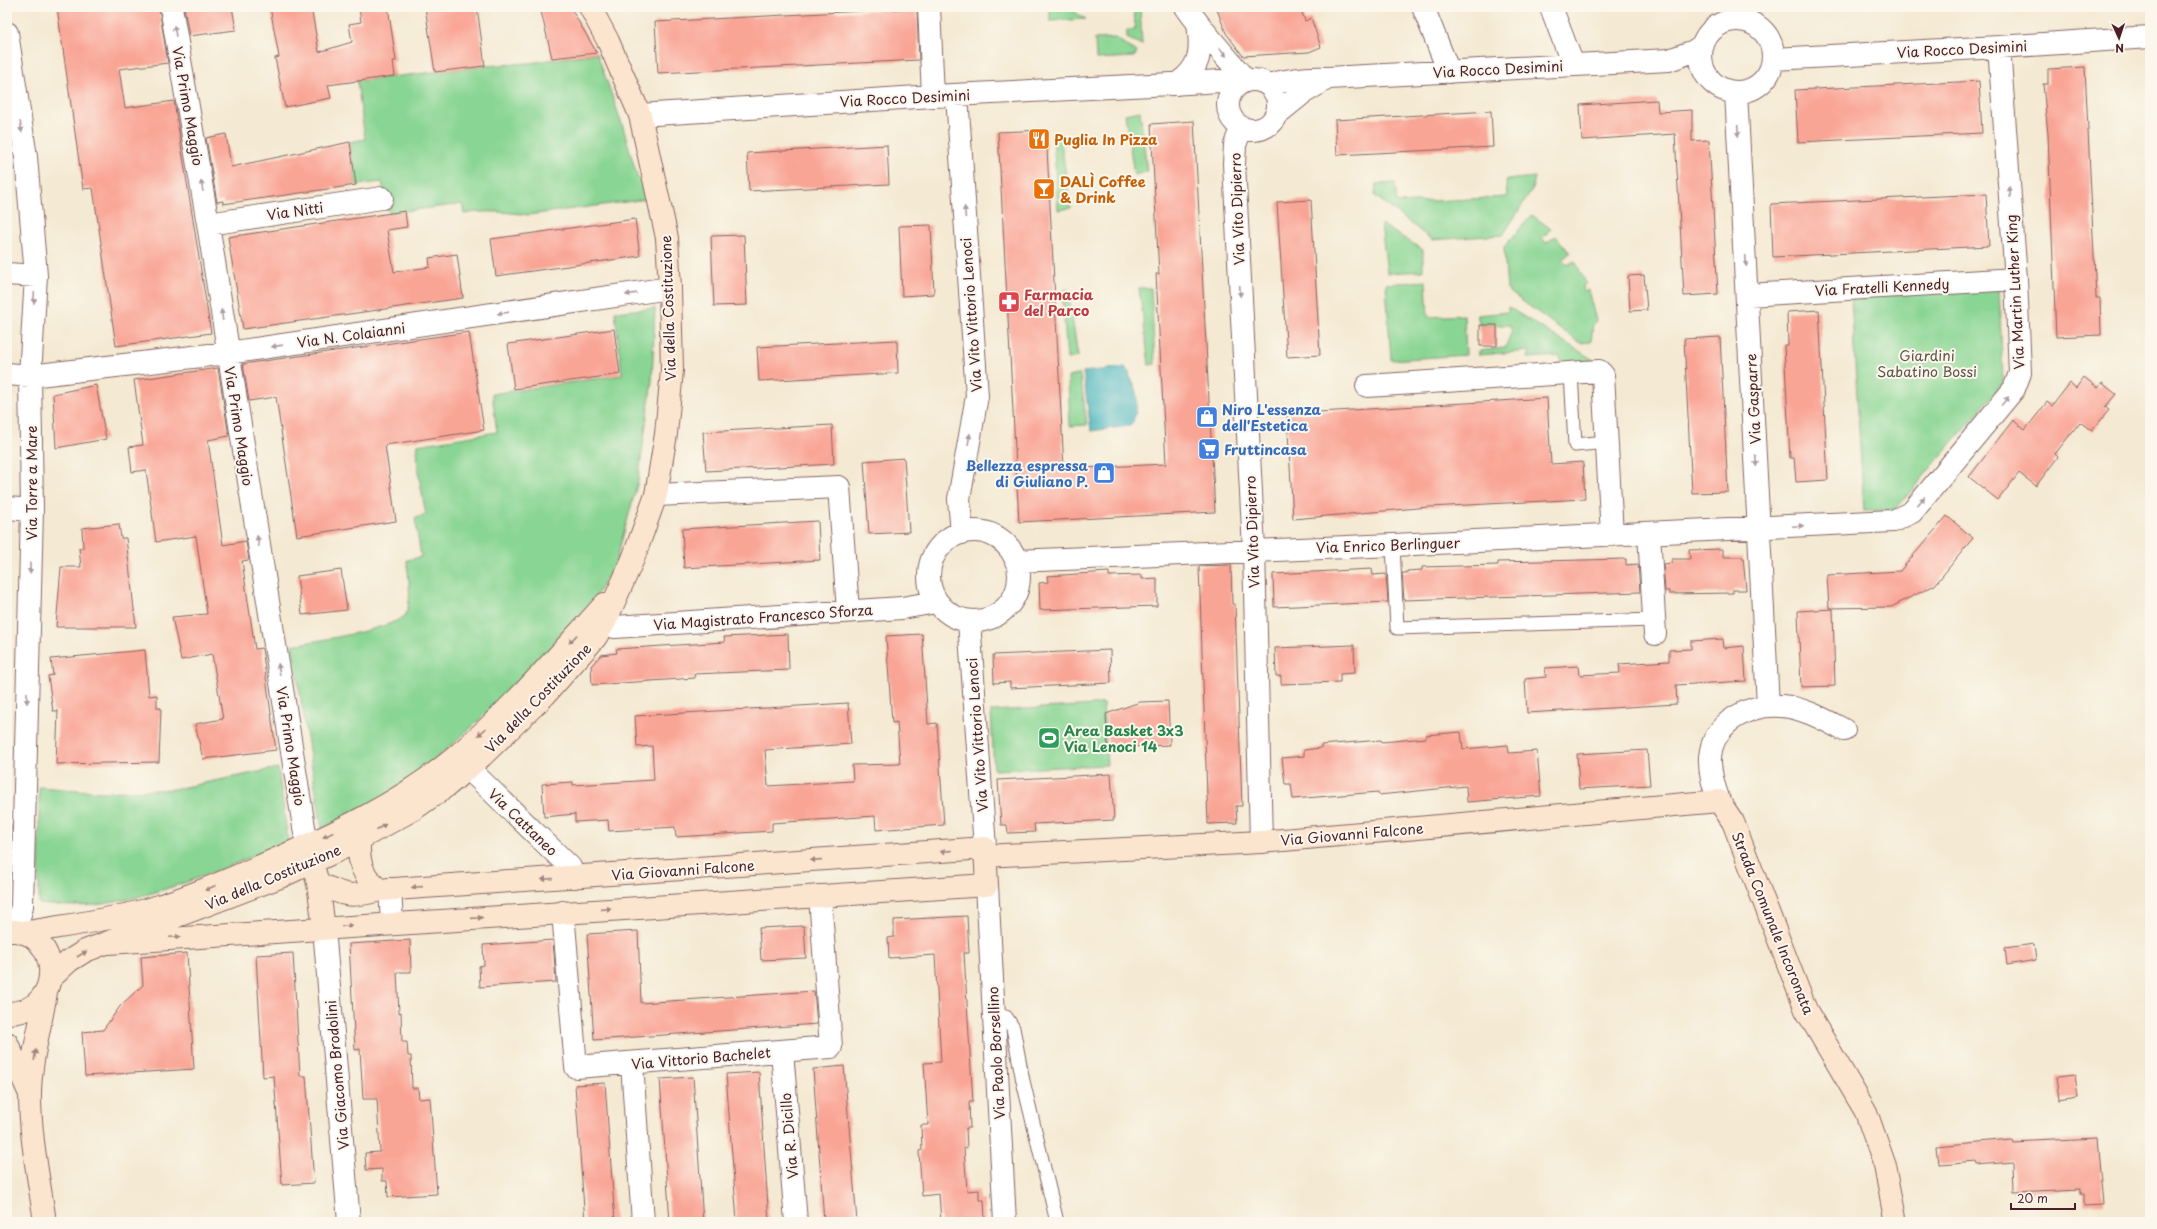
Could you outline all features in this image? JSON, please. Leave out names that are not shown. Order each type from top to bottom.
[{"type":"street","name":"Via Primo Maggio","points":[[172,7],[208,224],[227,353],[312,864]]},
{"type":"street","name":"Via della Costituzione","points":[[14,932],[122,916],[170,903],[199,893],[312,864],[360,820],[416,786],[453,758],[513,704],[596,623],[618,590],[633,559],[656,495],[666,434],[672,370],[670,288],[667,238],[640,115],[608,41],[590,7]]},
{"type":"street","points":[[929,7],[933,96]]},
{"type":"street","points":[[1423,7],[1450,72]]},
{"type":"street","points":[[1551,7],[1573,65]]},
{"type":"street","points":[[1734,14],[1762,30],[1768,38],[1772,48],[1773,59],[1771,69],[1766,79],[1747,91],[1736,92],[1720,87],[1707,76],[1701,55],[1703,45],[1708,36],[1715,28],[1734,14]]},
{"type":"street","points":[[1192,16],[1215,42],[1242,83],[1231,93],[1228,107],[1233,121],[1241,128]]},
{"type":"street","points":[[1174,84],[1189,76],[1195,67],[1201,41],[1192,16]]},
{"type":"street","name":"Via Torre a Mare","points":[[7,33],[26,157],[36,276],[30,376],[32,510],[22,906],[18,926],[14,932]]},
{"type":"street","name":"Via Rocco Desimini","points":[[1773,59],[2150,37]]},
{"type":"street","name":"Via Rocco Desimini","points":[[640,115],[933,96],[1220,81],[1242,83],[1254,80],[1269,85],[1285,80],[1309,77],[1328,78],[1669,60],[1694,51],[1703,45]]},
{"type":"street","name":"Via Martin Luther King","points":[[1759,528],[1893,521],[1912,512],[2014,390],[2020,373],[2016,279],[1999,47]]},
{"type":"street","name":"Via Rocco Desimini","points":[[1669,60],[1696,68],[1707,76]]},
{"type":"street","name":"Via Rocco Desimini","points":[[1241,128],[1250,131],[1259,130],[1270,124],[1277,114],[1303,93],[1328,78]]},
{"type":"street","name":"Via Rocco Desimini","points":[[1174,84],[1211,96],[1228,107]]},
{"type":"street","points":[[1269,85],[1278,98],[1277,114]]},
{"type":"street","name":"Via Gasparre","points":[[1736,92],[1748,295],[1768,706]]},
{"type":"street","name":"Via Vito Vittorio Lenoci","points":[[957,95],[977,396],[959,499],[962,533]]},
{"type":"street","name":"Via Vito Dipierro","points":[[1241,128],[1235,145],[1234,164],[1254,550],[1261,842]]},
{"type":"street","name":"Via Nitti","points":[[208,224],[382,198]]},
{"type":"street","points":[[7,274],[36,276]]},
{"type":"street","name":"Via Fratelli Kennedy","points":[[1748,295],[2016,279]]},
{"type":"street","name":"Via N. Colaianni","points":[[7,374],[30,376],[227,353],[670,288]]},
{"type":"street","points":[[1367,386],[1571,373],[1599,372],[1603,374],[1612,535]]},
{"type":"street","points":[[656,495],[839,487],[848,611]]},
{"type":"street","points":[[7,508],[32,510]]},
{"type":"street","name":"Via Enrico Berlinguer","points":[[1016,561],[1759,528]]},
{"type":"street","points":[[976,531],[988,534],[1000,540],[1010,549],[1016,561],[1019,576],[1017,590],[1010,604],[999,614],[984,621],[969,621],[951,615],[936,602],[930,589],[928,574],[931,561],[938,548],[949,538],[962,533],[976,531]]},
{"type":"street","points":[[1649,533],[1654,627]]},
{"type":"street","name":"Via Magistrato Francesco Sforza","points":[[596,623],[615,627],[902,608],[936,602]]},
{"type":"street","name":"Via Vito Vittorio Lenoci","points":[[969,621],[985,852]]},
{"type":"street","name":"Via della Costituzione","points":[[7,1013],[16,1013],[28,1009],[39,1002],[49,985],[69,961],[85,951],[312,864],[414,809],[448,785],[468,768],[546,695],[596,637],[596,623]]},
{"type":"street","points":[[1719,801],[1712,780],[1710,758],[1716,735],[1736,716],[1753,709],[1768,706],[1783,706],[1823,718],[1844,730]]},
{"type":"street","name":"Via Cattaneo","points":[[468,768],[570,867],[574,877]]},
{"type":"street","name":"Via Giovanni Falcone","points":[[312,864],[341,894],[351,896],[385,889],[985,852],[1261,842],[1719,801]]},
{"type":"street","name":"Strada Comunale Incoronata","points":[[1719,801],[1732,822],[1806,1010],[1866,1112],[1885,1166],[1896,1222]]},
{"type":"street","points":[[359,839],[360,860],[364,871],[369,882],[385,889],[392,923]]},
{"type":"street","points":[[108,943],[392,923],[987,885],[985,852]]},
{"type":"street","points":[[312,864],[324,928]]},
{"type":"street","name":"Via Paolo Borsellino","points":[[987,885],[1005,1222]]},
{"type":"street","name":"Via Vittorio Bachelet","points":[[563,912],[576,1067],[632,1064],[831,1047],[820,896]]},
{"type":"street","name":"Via Giacomo Brodolini","points":[[324,928],[349,1222]]},
{"type":"street","points":[[14,932],[33,938],[42,946],[51,966],[49,985],[36,1046],[30,1094],[34,1148],[45,1222]]},
{"type":"street","points":[[7,1042],[30,1094]]},
{"type":"street","name":"Via R. Dicillo","points":[[782,1051],[796,1222]]},
{"type":"street","points":[[632,1064],[643,1222]]},
{"type":"lane","points":[[1571,373],[1575,445],[1607,442]]},
{"type":"lane","points":[[1393,545],[1397,628],[1654,627]]},
{"type":"lane","points":[[994,1014],[1006,1017],[1013,1028],[1022,1081],[1057,1222]]},
{"type":"green space","points":[[1050,7],[1067,7],[1086,19],[1050,21]]},
{"type":"green space","points":[[1134,7],[1140,7],[1142,45],[1127,38],[1127,30],[1135,30]]},
{"type":"green space","points":[[1115,38],[1137,52],[1134,57],[1096,59],[1095,39]]},
{"type":"green space","points":[[597,53],[623,127],[638,179],[643,179],[648,199],[528,215],[496,212],[464,214],[462,204],[389,213],[382,182],[356,185],[350,142],[365,139],[357,81],[485,66],[529,63]]},
{"type":"green space","points":[[1140,111],[1147,172],[1134,175],[1125,114]]},
{"type":"green space","points":[[1060,136],[1071,208],[1058,210],[1053,137]]},
{"type":"green space","points":[[1535,177],[1532,190],[1503,235],[1432,240],[1375,196],[1376,184],[1395,183],[1397,203],[1507,197],[1506,180]]},
{"type":"green space","points":[[1532,215],[1551,229],[1542,238],[1546,243],[1556,236],[1570,253],[1563,259],[1567,265],[1575,261],[1586,283],[1582,287],[1583,292],[1588,290],[1596,321],[1593,324],[1591,342],[1580,343],[1507,290],[1504,247]]},
{"type":"green space","points":[[1381,224],[1423,250],[1423,271],[1387,273]]},
{"type":"green space","points":[[1426,281],[1428,317],[1464,315],[1466,355],[1391,360],[1386,284]]},
{"type":"green space","name":"Giardini Sabatino Bossi","points":[[1999,287],[2003,383],[1895,510],[1864,511],[1851,298]]},
{"type":"green space","points":[[1139,288],[1151,288],[1155,364],[1149,365]]},
{"type":"green space","points":[[1068,289],[1078,357],[1067,359],[1062,291]]},
{"type":"green space","points":[[1508,307],[1595,361],[1562,363],[1560,356],[1528,358],[1530,351],[1478,355],[1479,351],[1505,348],[1512,331],[1510,325],[1480,325],[1477,315],[1508,312]]},
{"type":"green space","points":[[655,308],[652,381],[638,481],[615,565],[595,597],[559,641],[474,725],[438,757],[387,795],[322,829],[292,645],[374,629],[402,618],[407,612],[409,579],[407,560],[421,557],[415,518],[426,515],[418,471],[417,445],[497,432],[492,394],[622,375],[615,312]]},
{"type":"green space","points":[[1080,374],[1087,425],[1070,426],[1068,377]]},
{"type":"green space","name":"Area Basket 3x3 Via Lenoci 14","points":[[1103,703],[1107,765],[994,770],[991,711],[1094,705]]},
{"type":"green space","points":[[278,768],[288,841],[198,878],[127,899],[95,905],[71,906],[39,904],[39,787],[102,792],[175,789]]},
{"type":"green space","points":[[7,826],[12,826],[10,911],[7,912]]},
{"type":"water","points":[[1125,367],[1133,382],[1137,400],[1136,412],[1132,424],[1130,426],[1091,431],[1083,372]]},
{"type":"building","points":[[57,7],[159,7],[168,63],[119,69],[125,108],[174,101],[211,333],[116,346],[93,188],[83,189]]},
{"type":"building","points":[[184,7],[232,7],[236,30],[189,36]]},
{"type":"building","points":[[270,7],[311,7],[319,52],[352,42],[349,24],[361,22],[359,7],[388,7],[396,61],[393,61],[395,76],[328,85],[331,98],[285,107],[275,58],[279,57]]},
{"type":"building","points":[[425,7],[477,7],[485,66],[435,72]]},
{"type":"building","points":[[540,7],[570,7],[597,53],[552,58]]},
{"type":"building","points":[[1216,7],[1300,7],[1305,21],[1311,18],[1321,47],[1309,52],[1243,56],[1226,33]]},
{"type":"building","points":[[917,8],[919,60],[658,73],[655,22]]},
{"type":"building","points":[[2085,67],[2096,298],[2100,298],[2101,335],[2056,337],[2048,134],[2043,84],[2048,84],[2048,69]]},
{"type":"building","points":[[1979,81],[1982,133],[1798,142],[1795,90]]},
{"type":"building","points":[[1657,100],[1658,112],[1692,110],[1692,141],[1709,140],[1718,294],[1684,296],[1675,134],[1582,140],[1580,105]]},
{"type":"building","points":[[1491,111],[1493,147],[1337,155],[1335,120]]},
{"type":"building","points":[[1194,121],[1215,512],[1019,522],[998,132],[1046,130],[1064,469],[1166,464],[1156,274],[1159,274],[1151,124]]},
{"type":"building","points":[[226,134],[231,167],[350,142],[356,185],[223,204],[223,201],[217,202],[206,138]]},
{"type":"building","points":[[887,145],[889,184],[749,191],[747,153]]},
{"type":"building","points":[[1986,194],[1989,246],[1773,257],[1771,204]]},
{"type":"building","points":[[1311,200],[1320,355],[1287,357],[1277,202]]},
{"type":"building","points":[[405,211],[407,227],[387,230],[394,272],[430,267],[429,258],[457,254],[463,298],[243,329],[228,237]]},
{"type":"building","points":[[635,219],[640,256],[496,276],[491,239]]},
{"type":"building","points":[[931,225],[934,294],[902,296],[899,226]]},
{"type":"building","points":[[744,235],[747,305],[714,306],[711,236]]},
{"type":"building","points":[[1644,275],[1647,310],[1630,311],[1628,276]]},
{"type":"building","points":[[1819,310],[1828,480],[1796,482],[1794,458],[1790,458],[1786,383],[1784,345],[1788,345],[1787,312]]},
{"type":"building","points":[[1480,325],[1497,325],[1497,346],[1480,346]]},
{"type":"building","points":[[614,329],[620,374],[514,389],[508,344]]},
{"type":"building","points":[[469,332],[484,430],[385,445],[396,521],[297,536],[276,397],[249,401],[243,364]]},
{"type":"building","points":[[1720,337],[1728,492],[1692,493],[1684,339]]},
{"type":"building","points":[[897,340],[898,373],[759,381],[757,347]]},
{"type":"building","points":[[218,368],[229,436],[208,440],[223,545],[246,541],[249,560],[242,561],[255,649],[262,648],[276,750],[203,759],[195,724],[223,719],[212,654],[181,660],[172,617],[207,614],[196,536],[156,542],[146,470],[132,472],[129,447],[143,445],[134,380]]},
{"type":"building","points":[[2084,377],[2098,388],[2102,383],[2116,394],[2105,407],[2109,410],[2092,431],[2080,422],[2055,454],[2058,457],[2036,486],[2019,473],[1998,500],[1969,477],[2013,420],[2025,430],[2047,402],[2052,406],[2070,383],[2076,388]]},
{"type":"building","points":[[96,385],[106,439],[56,448],[53,394]]},
{"type":"building","points":[[1547,398],[1551,464],[1583,462],[1585,499],[1429,507],[1293,519],[1287,414]]},
{"type":"building","points":[[832,425],[834,464],[706,471],[703,432]]},
{"type":"building","points":[[904,458],[909,532],[869,534],[864,461]]},
{"type":"building","points":[[1947,516],[1973,538],[1935,585],[1891,607],[1829,608],[1827,575],[1900,571]]},
{"type":"building","points":[[818,521],[820,560],[684,568],[682,529]]},
{"type":"building","points":[[119,524],[121,538],[126,538],[136,627],[56,627],[61,567],[81,567],[79,548],[83,548],[82,528]]},
{"type":"building","points":[[1723,549],[1723,557],[1743,557],[1746,590],[1733,590],[1733,593],[1669,594],[1669,591],[1665,591],[1663,564],[1672,563],[1672,559],[1690,559],[1689,550]]},
{"type":"building","points":[[1626,559],[1626,565],[1638,564],[1640,592],[1404,600],[1402,573],[1407,573],[1407,571],[1422,570],[1422,567],[1498,565],[1498,562]]},
{"type":"building","points":[[1231,565],[1232,604],[1235,604],[1242,806],[1236,806],[1237,823],[1208,824],[1199,566]]},
{"type":"building","points":[[1372,569],[1373,575],[1386,574],[1388,602],[1274,607],[1273,574]]},
{"type":"building","points":[[341,570],[347,610],[302,615],[297,576]]},
{"type":"building","points":[[1109,572],[1109,576],[1142,575],[1142,579],[1157,578],[1157,606],[1040,610],[1039,583],[1048,582],[1047,576]]},
{"type":"building","points":[[1833,609],[1835,686],[1801,687],[1798,611]]},
{"type":"building","points":[[788,634],[789,670],[694,674],[695,678],[592,685],[591,666],[601,655],[617,653],[616,649],[725,642],[724,637]]},
{"type":"building","points":[[922,634],[928,724],[937,723],[944,825],[876,830],[875,816],[772,823],[772,831],[676,837],[675,827],[609,831],[608,820],[575,822],[575,814],[544,817],[542,784],[573,782],[573,785],[654,780],[652,746],[637,747],[635,716],[848,703],[851,744],[765,750],[768,786],[853,781],[852,765],[900,764],[897,722],[892,723],[886,636]]},
{"type":"building","points":[[1723,639],[1724,648],[1744,646],[1746,681],[1676,685],[1677,704],[1527,713],[1525,679],[1546,677],[1545,668],[1578,666],[1579,675],[1620,673],[1619,664],[1669,661],[1669,650],[1691,649],[1691,641]]},
{"type":"building","points":[[1354,645],[1355,673],[1340,674],[1340,682],[1281,684],[1281,676],[1276,676],[1275,648]]},
{"type":"building","points":[[145,650],[149,696],[157,695],[157,708],[161,708],[159,762],[56,764],[58,711],[53,711],[48,676],[53,675],[51,659]]},
{"type":"building","points":[[1110,650],[1111,683],[1010,688],[1010,682],[994,683],[993,655]]},
{"type":"building","points":[[1168,701],[1170,745],[1108,748],[1106,714],[1140,702]]},
{"type":"building","points":[[1461,732],[1463,749],[1508,745],[1509,753],[1537,751],[1541,796],[1467,802],[1466,786],[1379,795],[1378,792],[1293,799],[1291,784],[1285,784],[1282,758],[1304,756],[1304,750],[1321,748],[1321,745],[1426,738],[1426,735]]},
{"type":"building","points":[[1647,750],[1650,785],[1579,789],[1577,754]]},
{"type":"building","points":[[1111,774],[1114,820],[1034,824],[1035,832],[1008,833],[1007,825],[1001,825],[998,780]]},
{"type":"building","points":[[967,916],[969,953],[964,953],[973,1102],[969,1102],[970,1128],[966,1128],[967,1148],[964,1148],[967,1191],[979,1190],[979,1200],[984,1200],[985,1222],[941,1222],[939,1194],[922,1196],[919,1151],[922,1150],[921,1125],[928,1125],[924,1063],[941,1062],[935,955],[889,958],[888,938],[894,937],[894,920]]},
{"type":"building","points":[[804,926],[806,958],[761,960],[759,928]]},
{"type":"building","points":[[638,931],[641,1003],[814,991],[817,1024],[594,1040],[587,934]]},
{"type":"building","points":[[410,940],[411,972],[397,972],[402,1042],[407,1042],[408,1056],[411,1056],[412,1088],[418,1088],[419,1099],[430,1098],[437,1194],[388,1197],[387,1181],[382,1181],[382,1169],[366,1170],[365,1153],[380,1152],[377,1099],[363,1099],[360,1049],[355,1050],[349,944]]},
{"type":"building","points":[[553,940],[556,982],[480,987],[479,966],[484,965],[483,945]]},
{"type":"building","points":[[2034,944],[2036,960],[2007,965],[2005,948]]},
{"type":"building","points":[[187,953],[194,1069],[85,1076],[82,1032],[103,1030],[121,1005],[143,985],[141,957]]},
{"type":"building","points":[[293,953],[300,1076],[306,1076],[314,1183],[282,1185],[274,1076],[263,1077],[256,955]]},
{"type":"building","points":[[844,1066],[857,1222],[824,1222],[813,1069]]},
{"type":"building","points":[[759,1072],[769,1222],[737,1222],[726,1074]]},
{"type":"building","points":[[2075,1075],[2078,1097],[2059,1100],[2056,1077]]},
{"type":"building","points":[[693,1077],[703,1222],[670,1222],[660,1079]]},
{"type":"building","points":[[605,1083],[615,1222],[585,1222],[575,1085]]},
{"type":"building","points":[[2098,1138],[2104,1204],[2084,1205],[2084,1194],[2080,1194],[2080,1190],[2014,1193],[2013,1162],[1978,1165],[1977,1162],[1939,1165],[1937,1146],[2011,1139],[2012,1142]]},
{"type":"place","name":"Puglia In Pizza","points":[[1039,139]]},
{"type":"place","name":"DALÌ Coffee & Drink","points":[[1044,189]]},
{"type":"place","name":"Farmacia del Parco","points":[[1009,302]]},
{"type":"place","name":"Niro L'essenza dell'Estetica","points":[[1207,417]]},
{"type":"place","name":"Fruttincasa","points":[[1209,449]]},
{"type":"place","name":"Bellezza espressa di Giuliano P.","points":[[1104,473]]},
{"type":"place","name":"Area Basket 3x3 Via Lenoci 14","points":[[1049,738]]}]
